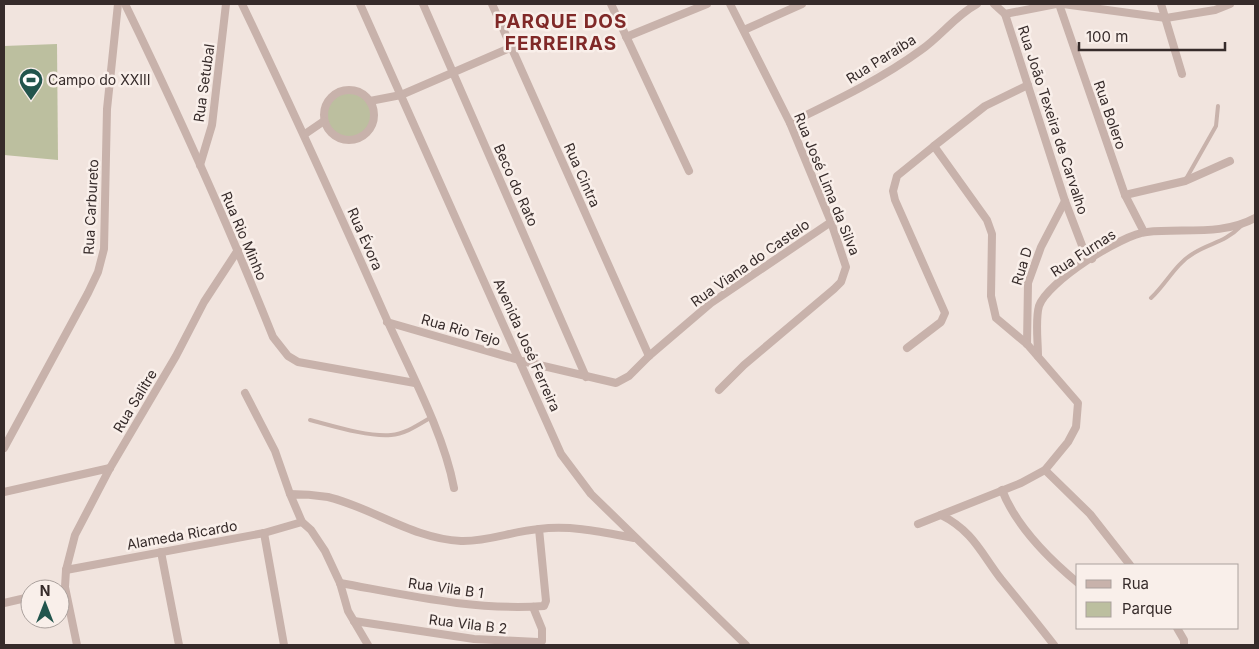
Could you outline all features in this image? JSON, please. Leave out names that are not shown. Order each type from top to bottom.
[{"type":"street","name":"Rua Carbureto","points":[[4,448],[88,293],[98,272],[104,249],[107,109],[118,4]]},
{"type":"street","name":"Rua Rio Minho","points":[[125,4],[238,250],[273,337],[288,356],[298,362],[341,372],[415,383]]},
{"type":"street","name":"Rua Setubal","points":[[200,165],[214,116],[226,4]]},
{"type":"street","name":"Rua Évora","points":[[242,4],[305,134],[415,383],[451,468],[454,488]]},
{"type":"street","name":"Avenida José Ferreira","points":[[360,4],[522,361],[562,454],[590,494],[746,645]]},
{"type":"street","name":"Beco do Rato","points":[[423,4],[586,377]]},
{"type":"street","name":"Rua Cintra","points":[[492,4],[649,356]]},
{"type":"street","points":[[611,4],[689,171]]},
{"type":"street","points":[[626,37],[707,4]]},
{"type":"street","name":"Rua José Lima da Silva","points":[[719,390],[744,365],[841,282],[846,267],[831,222],[790,123],[730,4]]},
{"type":"street","points":[[744,30],[802,4]]},
{"type":"street","name":"Rua Paraíba","points":[[790,123],[888,73],[924,49],[958,16],[977,4]]},
{"type":"street","points":[[994,4],[1005,14],[1057,4]]},
{"type":"street","name":"Rua Bolero","points":[[1057,4],[1125,195],[1144,232]]},
{"type":"street","points":[[1063,4],[1166,18],[1215,10],[1230,4]]},
{"type":"street","points":[[1160,4],[1166,18],[1182,74]]},
{"type":"street","name":"Rua João Texeira de Carvalho","points":[[1005,14],[1079,240],[1092,259]]},
{"type":"street","points":[[370,101],[401,95],[512,47]]},
{"type":"street","points":[[907,348],[941,322],[945,313],[895,200],[893,182],[897,176],[986,106],[1028,85]]},
{"type":"street","points":[[350,90],[365,95],[374,108],[373,124],[363,136],[356,139],[340,138],[333,134],[324,121],[326,106],[336,94],[350,90]]},
{"type":"street","points":[[305,134],[324,121]]},
{"type":"street","points":[[918,524],[1002,490],[1044,470],[1068,442],[1076,427],[1078,403],[1027,344],[996,318],[991,296],[992,234],[987,220],[934,146]]},
{"type":"street","points":[[1125,195],[1185,181],[1230,161]]},
{"type":"street","name":"Rua D","points":[[1027,344],[1028,283],[1041,247],[1066,201]]},
{"type":"street","name":"Rua Furnas","points":[[1038,356],[1039,306],[1056,284],[1107,248],[1144,232],[1219,230],[1242,226],[1255,218]]},
{"type":"street","name":"Rua Viana do Castelo","points":[[586,377],[616,383],[629,376],[649,356],[711,303],[831,222]]},
{"type":"street","name":"Rua Salitre","points":[[64,579],[76,535],[110,468],[176,356],[204,302],[238,250]]},
{"type":"street","name":"Rua Rio Tejo","points":[[388,322],[522,361],[586,377]]},
{"type":"street","points":[[244,393],[275,451],[302,522],[319,539],[340,583],[348,611],[368,645]]},
{"type":"street","points":[[4,492],[110,468]]},
{"type":"street","points":[[1044,470],[1090,514],[1129,564]]},
{"type":"street","points":[[1002,490],[1008,504],[1040,546],[1076,581]]},
{"type":"street","points":[[290,494],[329,498],[410,530],[461,541],[484,540],[540,529],[570,528],[634,538]]},
{"type":"street","points":[[941,515],[953,521],[981,547],[1000,578],[1054,645]]},
{"type":"street","name":"Alameda Ricardo","points":[[66,570],[264,533],[302,522]]},
{"type":"street","name":"Rua Vila B 1","points":[[340,583],[453,603],[518,608],[546,605],[540,529]]},
{"type":"street","points":[[264,533],[284,645]]},
{"type":"street","points":[[161,552],[180,645]]},
{"type":"street","points":[[4,604],[20,600]]},
{"type":"street","name":"Rua Vila B 2","points":[[354,621],[474,640],[538,642],[542,641],[544,635],[533,607]]},
{"type":"street","name":"Rua Salitre","points":[[70,618],[77,645]]},
{"type":"street","points":[[1178,629],[1184,642]]},
{"type":"lane","points":[[1185,181],[1216,126],[1218,106]]},
{"type":"lane","points":[[1151,298],[1183,261],[1194,253],[1225,240],[1242,226]]},
{"type":"lane","points":[[310,420],[347,429],[391,435],[408,430],[430,418]]},
{"type":"green space","name":"Campo do XXIII","points":[[57,44],[58,160],[4,155],[4,46]]},
{"type":"green space","points":[[349,93],[361,97],[367,103],[371,115],[367,127],[361,133],[349,137],[337,133],[331,127],[327,115],[331,103],[337,97]]},
{"type":"place","name":"Campo do XXIII","points":[[31,101]]},
{"type":"district","name":"PARQUE DOS FERREIRAS","points":[[561,32]]}]
